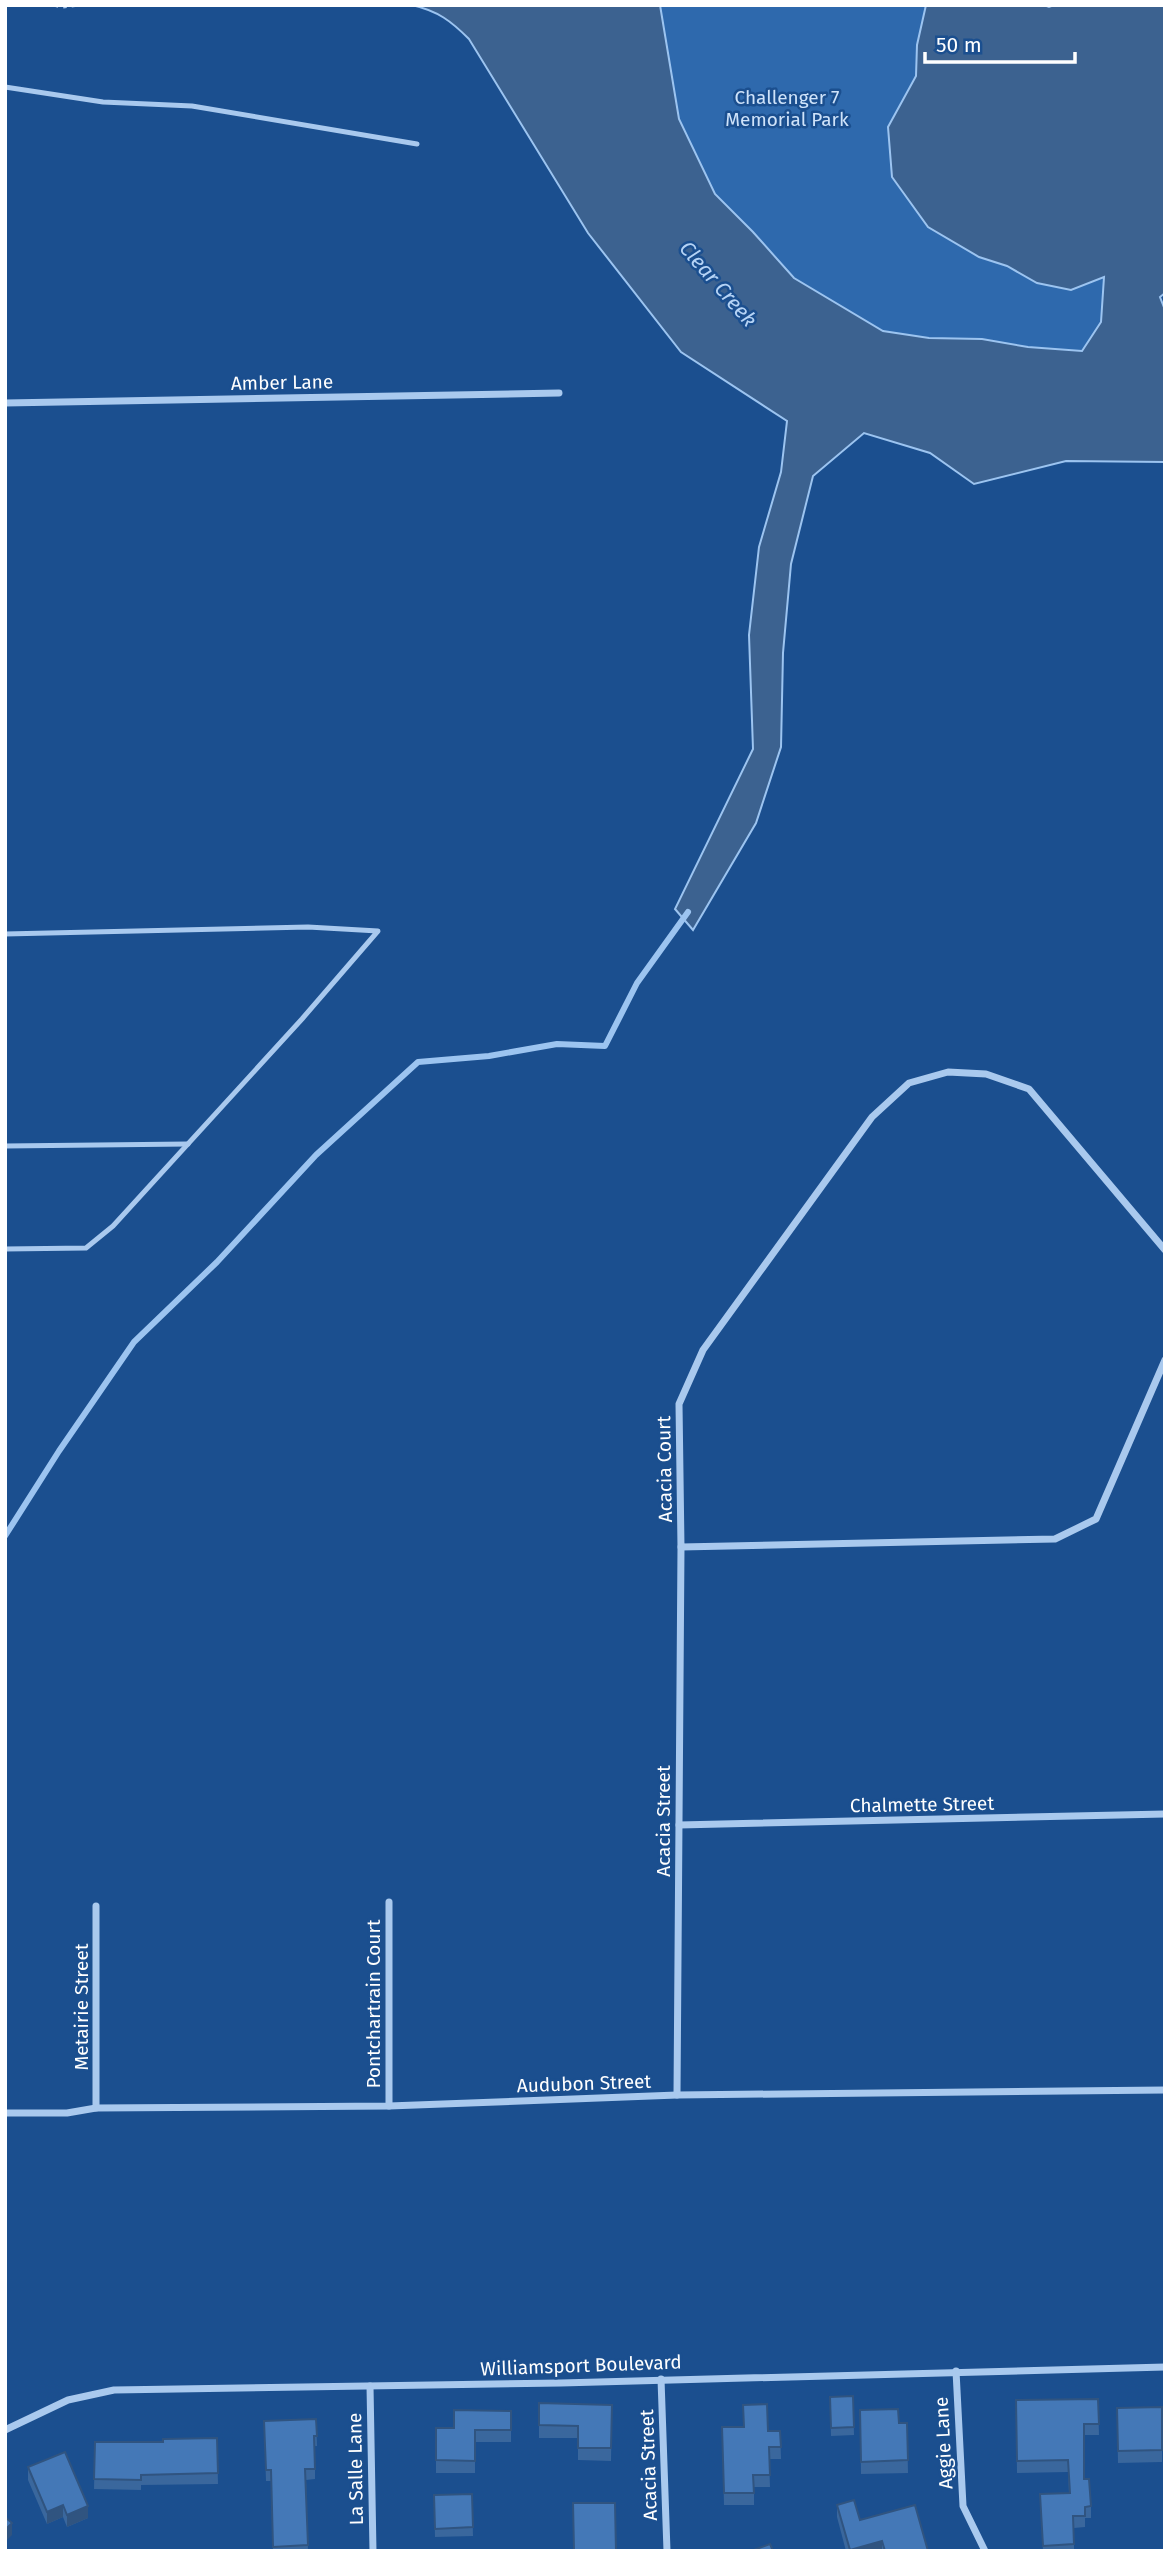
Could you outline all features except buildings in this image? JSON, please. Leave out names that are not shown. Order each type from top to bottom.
[{"type":"street","name":"Amber Lane","points":[[5,403],[559,393]]},
{"type":"street","name":"Acacia Court","points":[[1165,1250],[1029,1089],[986,1074],[973,1073],[948,1072],[909,1083],[872,1117],[703,1350],[679,1404],[681,1547],[1055,1539],[1096,1518],[1165,1360]]},
{"type":"street","name":"Acacia Street","points":[[677,2095],[681,1547]]},
{"type":"street","name":"Chalmette Street","points":[[679,1825],[1165,1814]]},
{"type":"street","name":"Pontchartrain Court","points":[[389,1902],[389,2106]]},
{"type":"street","name":"Metairie Street","points":[[96,1906],[96,2108]]},
{"type":"street","name":"Audubon Street","points":[[5,2113],[67,2113],[96,2108],[389,2106],[677,2095],[1165,2090]]},
{"type":"street","name":"Williamsport Boulevard","points":[[5,2430],[68,2400],[114,2390],[1165,2367]]},
{"type":"street","name":"Aggie Lane","points":[[956,2371],[963,2506],[985,2551]]},
{"type":"street","name":"Acacia Street","points":[[662,2379],[667,2551]]},
{"type":"street","name":"La Salle Lane","points":[[370,2386],[373,2551]]},
{"type":"lane","points":[[5,87],[103,102],[192,106],[417,144]]},
{"type":"lane","points":[[5,934],[308,928],[378,931],[302,1019],[113,1226],[86,1248],[5,1249]]},
{"type":"lane","points":[[5,1146],[188,1143]]},
{"type":"path","points":[[55,5],[77,5]]},
{"type":"green space","name":"Challenger 7 Memorial Park","points":[[660,5],[926,5],[917,45],[916,76],[888,127],[979,257],[1007,266],[1037,283],[1071,290],[1105,277],[1101,323],[1082,351],[1028,347],[982,339],[929,338],[883,331],[794,278],[715,194],[679,119]]},
{"type":"water","name":"Clear Creek","points":[[412,5],[660,5],[679,119],[715,194],[794,278],[883,331],[929,338],[982,339],[1028,347],[1082,351],[1101,322],[1104,277],[1071,290],[1037,283],[1007,266],[979,257],[928,227],[892,177],[888,127],[916,76],[917,45],[926,5],[1165,5],[1165,293],[1160,297],[1165,310],[1165,462],[1066,461],[974,484],[930,453],[864,433],[813,476],[791,564],[783,653],[781,747],[756,823],[693,930],[675,909],[753,749],[749,635],[759,547],[781,472],[787,421],[681,352],[588,233],[469,39],[444,18]]},
{"type":"waterway","points":[[5,1536],[134,1342],[217,1262],[316,1155],[418,1062],[489,1056],[557,1044],[605,1046],[637,983],[688,912]]}]
